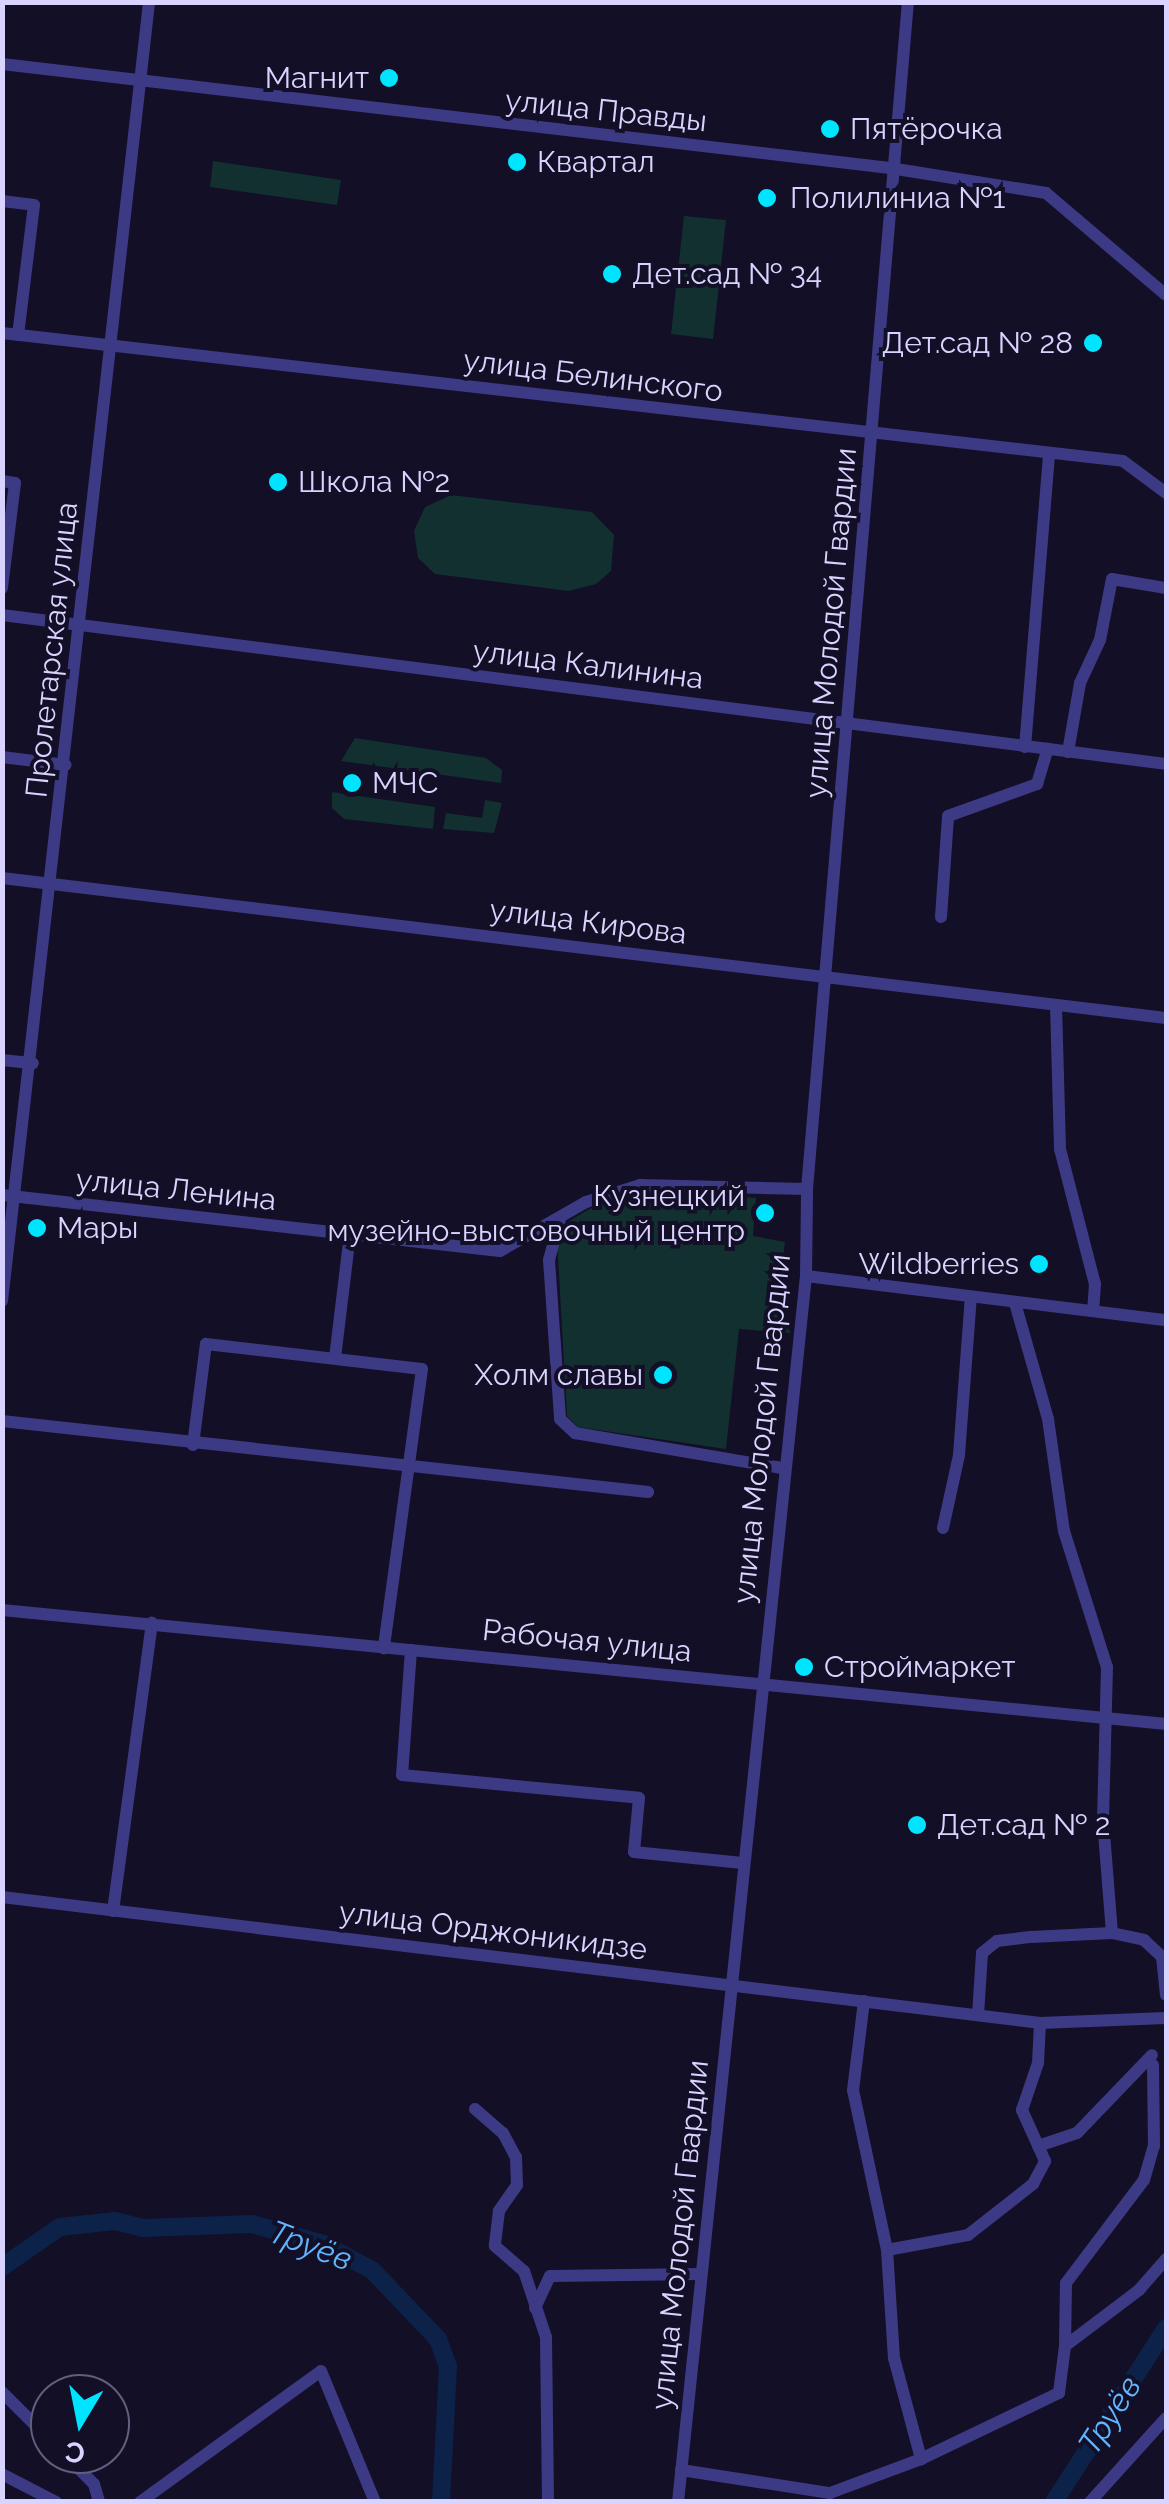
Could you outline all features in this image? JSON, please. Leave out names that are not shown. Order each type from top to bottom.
[{"type":"street","name":"Пролетарская улица","points":[[2,1302],[19,1197],[81,626],[107,340],[149,2]]},
{"type":"street","name":"улица Молодой Гвардии","points":[[678,2502],[782,1468],[806,1276],[807,1189],[828,976],[890,168],[908,2]]},
{"type":"street","name":"улица Правды","points":[[2,64],[890,168],[1046,192],[1166,295]]},
{"type":"street","points":[[2,201],[34,205],[18,335]]},
{"type":"street","name":"улица Белинского","points":[[2,333],[107,340],[1123,460],[1166,493]]},
{"type":"street","points":[[1025,747],[1049,454]]},
{"type":"street","points":[[2,481],[15,483],[2,588]]},
{"type":"street","points":[[1068,752],[1080,684],[1100,640],[1112,579],[1166,588]]},
{"type":"street","name":"улица Калинина","points":[[2,615],[1166,764]]},
{"type":"street","points":[[942,917],[948,816],[1036,784],[1048,750]]},
{"type":"street","points":[[2,757],[66,764]]},
{"type":"street","name":"улица Кирова","points":[[2,878],[1166,1018]]},
{"type":"street","points":[[1056,1005],[1060,1149],[1095,1284],[1094,1311]]},
{"type":"street","points":[[2,1060],[34,1063]]},
{"type":"street","name":"улица Ленина","points":[[2,1195],[500,1251],[560,1218],[640,1185],[807,1189]]},
{"type":"street","points":[[560,1218],[548,1260],[560,1419],[575,1433],[782,1468]]},
{"type":"street","points":[[335,1358],[350,1234]]},
{"type":"street","points":[[806,1276],[1166,1320]]},
{"type":"street","points":[[942,1528],[959,1454],[971,1298]]},
{"type":"street","points":[[1016,1303],[1048,1419],[1064,1531],[1103,1650],[1102,1821],[1112,1933]]},
{"type":"street","points":[[193,1445],[206,1344],[422,1369],[384,1648]]},
{"type":"street","points":[[2,1421],[648,1492]]},
{"type":"street","name":"Рабочая улица","points":[[2,1610],[1166,1724]]},
{"type":"street","points":[[114,1911],[152,1623]]},
{"type":"street","points":[[411,1650],[402,1775],[640,1798],[634,1852],[742,1863]]},
{"type":"street","name":"улица Орджоникидзе","points":[[2,1897],[1040,2023],[1166,2018]]},
{"type":"street","points":[[978,2015],[988,1945],[1112,1933],[1156,1946],[1166,1996]]},
{"type":"street","points":[[864,2001],[853,2090],[887,2250],[894,2358],[921,2459]]},
{"type":"street","points":[[887,2250],[968,2235],[992,2220],[1033,2184],[1045,2161],[1022,2110],[1038,2063],[1040,2023]]},
{"type":"street","points":[[681,2470],[830,2497],[1059,2394],[1066,2284],[1144,2180],[1154,2146],[1153,2060],[1077,2133],[1038,2146]]},
{"type":"street","points":[[476,2108],[503,2134],[516,2158],[517,2185],[500,2210],[495,2246],[524,2272],[551,2369],[548,2502]]},
{"type":"street","points":[[1065,2346],[1139,2290],[1166,2259]]},
{"type":"street","points":[[536,2308],[550,2276],[701,2274]]},
{"type":"street","points":[[140,2502],[321,2372],[375,2502]]},
{"type":"street","points":[[2,2392],[30,2420]]},
{"type":"street","points":[[1090,2502],[1166,2418]]},
{"type":"street","points":[[2,2474],[56,2502]]},
{"type":"street","points":[[84,2474],[94,2484],[99,2502]]},
{"type":"green space","points":[[213,161],[341,180],[337,205],[210,187]]},
{"type":"green space","points":[[684,216],[726,220],[713,339],[671,334]]},
{"type":"green space","points":[[451,495],[592,512],[614,535],[611,571],[596,584],[569,591],[435,574],[418,558],[414,531],[425,507]]},
{"type":"green space","points":[[355,738],[486,758],[502,770],[501,783],[341,761]]},
{"type":"green space","points":[[332,792],[435,807],[433,829],[344,819],[332,808]]},
{"type":"green space","points":[[485,800],[502,803],[494,833],[443,829],[446,813],[482,818]]},
{"type":"green space","points":[[662,1190],[756,1198],[753,1236],[785,1242],[777,1310],[791,1333],[739,1329],[726,1449],[578,1427],[567,1416],[557,1239],[564,1224],[605,1200]]},
{"type":"waterway","name":"Труёв","points":[[2,2267],[60,2227],[115,2221],[144,2228],[252,2224],[323,2244],[372,2270],[438,2339],[448,2367],[441,2502]]},
{"type":"waterway","name":"Труёв","points":[[1054,2502],[1166,2328]]},
{"type":"place","name":"Магнит","points":[[389,78]]},
{"type":"place","name":"Пятёрочка","points":[[830,129]]},
{"type":"place","name":"Квартал","points":[[517,162]]},
{"type":"place","name":"Полилиниа №1","points":[[767,198]]},
{"type":"place","name":"Дет.сад № 34","points":[[612,274]]},
{"type":"place","name":"Дет.сад № 28","points":[[1093,343]]},
{"type":"place","name":"Школа №2","points":[[278,482]]},
{"type":"place","name":"МЧС","points":[[352,783]]},
{"type":"place","name":"Кузнецкий музейно-выстовочный центр","points":[[765,1213]]},
{"type":"place","name":"Мары","points":[[37,1228]]},
{"type":"place","name":"Wildberries","points":[[1039,1264]]},
{"type":"place","name":"Холм славы","points":[[663,1375]]},
{"type":"place","name":"Строймаркет","points":[[804,1667]]},
{"type":"place","name":"Дет.сад № 2","points":[[917,1825]]}]
